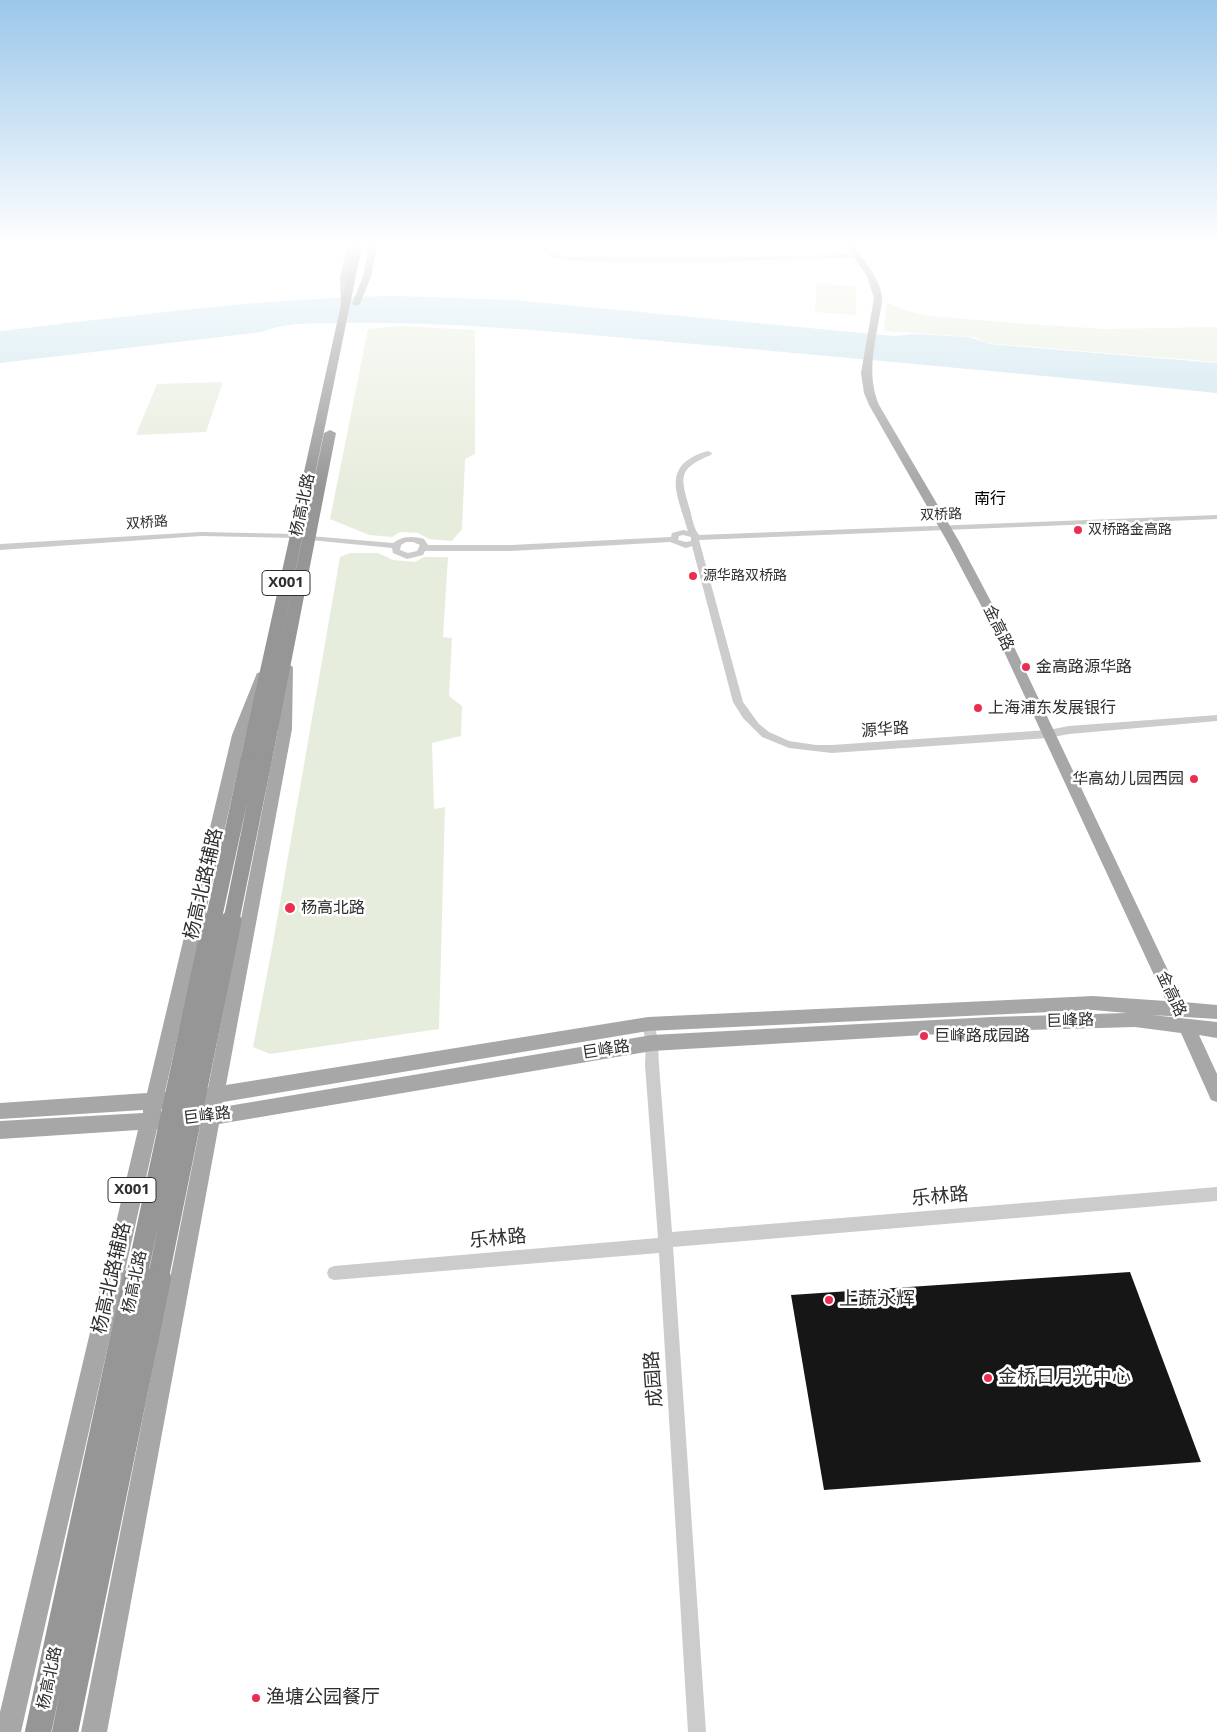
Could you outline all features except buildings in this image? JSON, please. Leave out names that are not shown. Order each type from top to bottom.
[{"type":"highway","name":"杨高北路","points":[[38,1732],[256,761],[345,327]]},
{"type":"highway","name":"杨高北路","points":[[341,377],[347,327]]},
{"type":"highway","name":"杨高北路","points":[[65,1732],[256,761]]},
{"type":"main road","name":"金高路","points":[[873,327],[866,373],[869,393],[1000,630],[1178,1009]]},
{"type":"main road","name":"X001","points":[[94,1732],[285,729],[279,653]]},
{"type":"main road","name":"杨高北路辅路","points":[[8,1732],[239,734],[279,653]]},
{"type":"main road","name":"巨峰路","points":[[0,1111],[214,1096],[648,1024],[1093,1002],[1217,1012]]},
{"type":"main road","name":"巨峰路","points":[[0,1130],[210,1117],[652,1043],[1001,1023],[1135,1020],[1217,1030]]},
{"type":"main road","name":"金高路","points":[[1187,1027],[1217,1094]]},
{"type":"street","name":"源华路","points":[[708,453],[688,462],[679,474],[678,482],[695,538],[738,702],[745,716],[756,729],[773,739],[810,748],[832,749],[1048,734],[1069,730],[1217,718]]},
{"type":"street","name":"双桥路","points":[[695,538],[1217,517]]},
{"type":"street","points":[[680,532],[695,538],[683,545],[676,543],[673,539],[674,535],[680,532]]},
{"type":"street","name":"双桥路","points":[[0,547],[200,534],[303,537],[396,546],[404,540],[413,539],[423,543],[424,548]]},
{"type":"street","name":"双桥路","points":[[424,548],[511,548],[673,539]]},
{"type":"street","name":"双桥路","points":[[396,546],[396,552],[407,556],[420,553],[424,548]]},
{"type":"street","name":"金高路","points":[[1178,1009],[1187,1027]]},
{"type":"street","name":"成园路","points":[[648,1024],[652,1043],[652,1065],[666,1242],[697,1732]]},
{"type":"street","name":"乐林路","points":[[334,1273],[1217,1194]]},
{"type":"green space","points":[[415,327],[475,330],[475,454],[465,459],[462,529],[452,541],[429,539],[418,533],[400,532],[392,537],[369,535],[330,519],[368,329]]},
{"type":"green space","points":[[884,327],[1071,327],[1104,329],[1217,327],[1217,362],[986,343],[974,337],[884,331]]},
{"type":"green space","points":[[223,382],[206,432],[136,435],[157,384]]},
{"type":"green space","points":[[350,553],[378,553],[393,560],[415,562],[424,557],[448,557],[443,637],[452,638],[449,696],[462,706],[461,736],[432,743],[434,809],[445,807],[439,1029],[270,1054],[253,1047],[273,943],[340,557]]},
{"type":"water","points":[[36,327],[278,327],[262,332],[0,363],[0,331]]},
{"type":"water","points":[[481,327],[797,327],[894,336],[914,334],[969,337],[989,344],[1217,363],[1217,393],[974,369]]},
{"type":"place","name":"双桥路金高路","points":[[1078,530]]},
{"type":"place","name":"源华路双桥路","points":[[693,576]]},
{"type":"place","name":"金高路源华路","points":[[1026,667]]},
{"type":"place","name":"上海浦东发展银行","points":[[978,708]]},
{"type":"place","name":"华高幼儿园西园","points":[[1194,779]]},
{"type":"place","name":"杨高北路","points":[[290,908]]},
{"type":"place","name":"巨峰路成园路","points":[[924,1036]]},
{"type":"place","name":"上蔬永辉","points":[[829,1300]]},
{"type":"place","name":"金桥日月光中心","points":[[988,1378]]},
{"type":"place","name":"渔塘公园餐厅","points":[[256,1698]]},
{"type":"district","name":"南行","points":[[990,499]]}]
